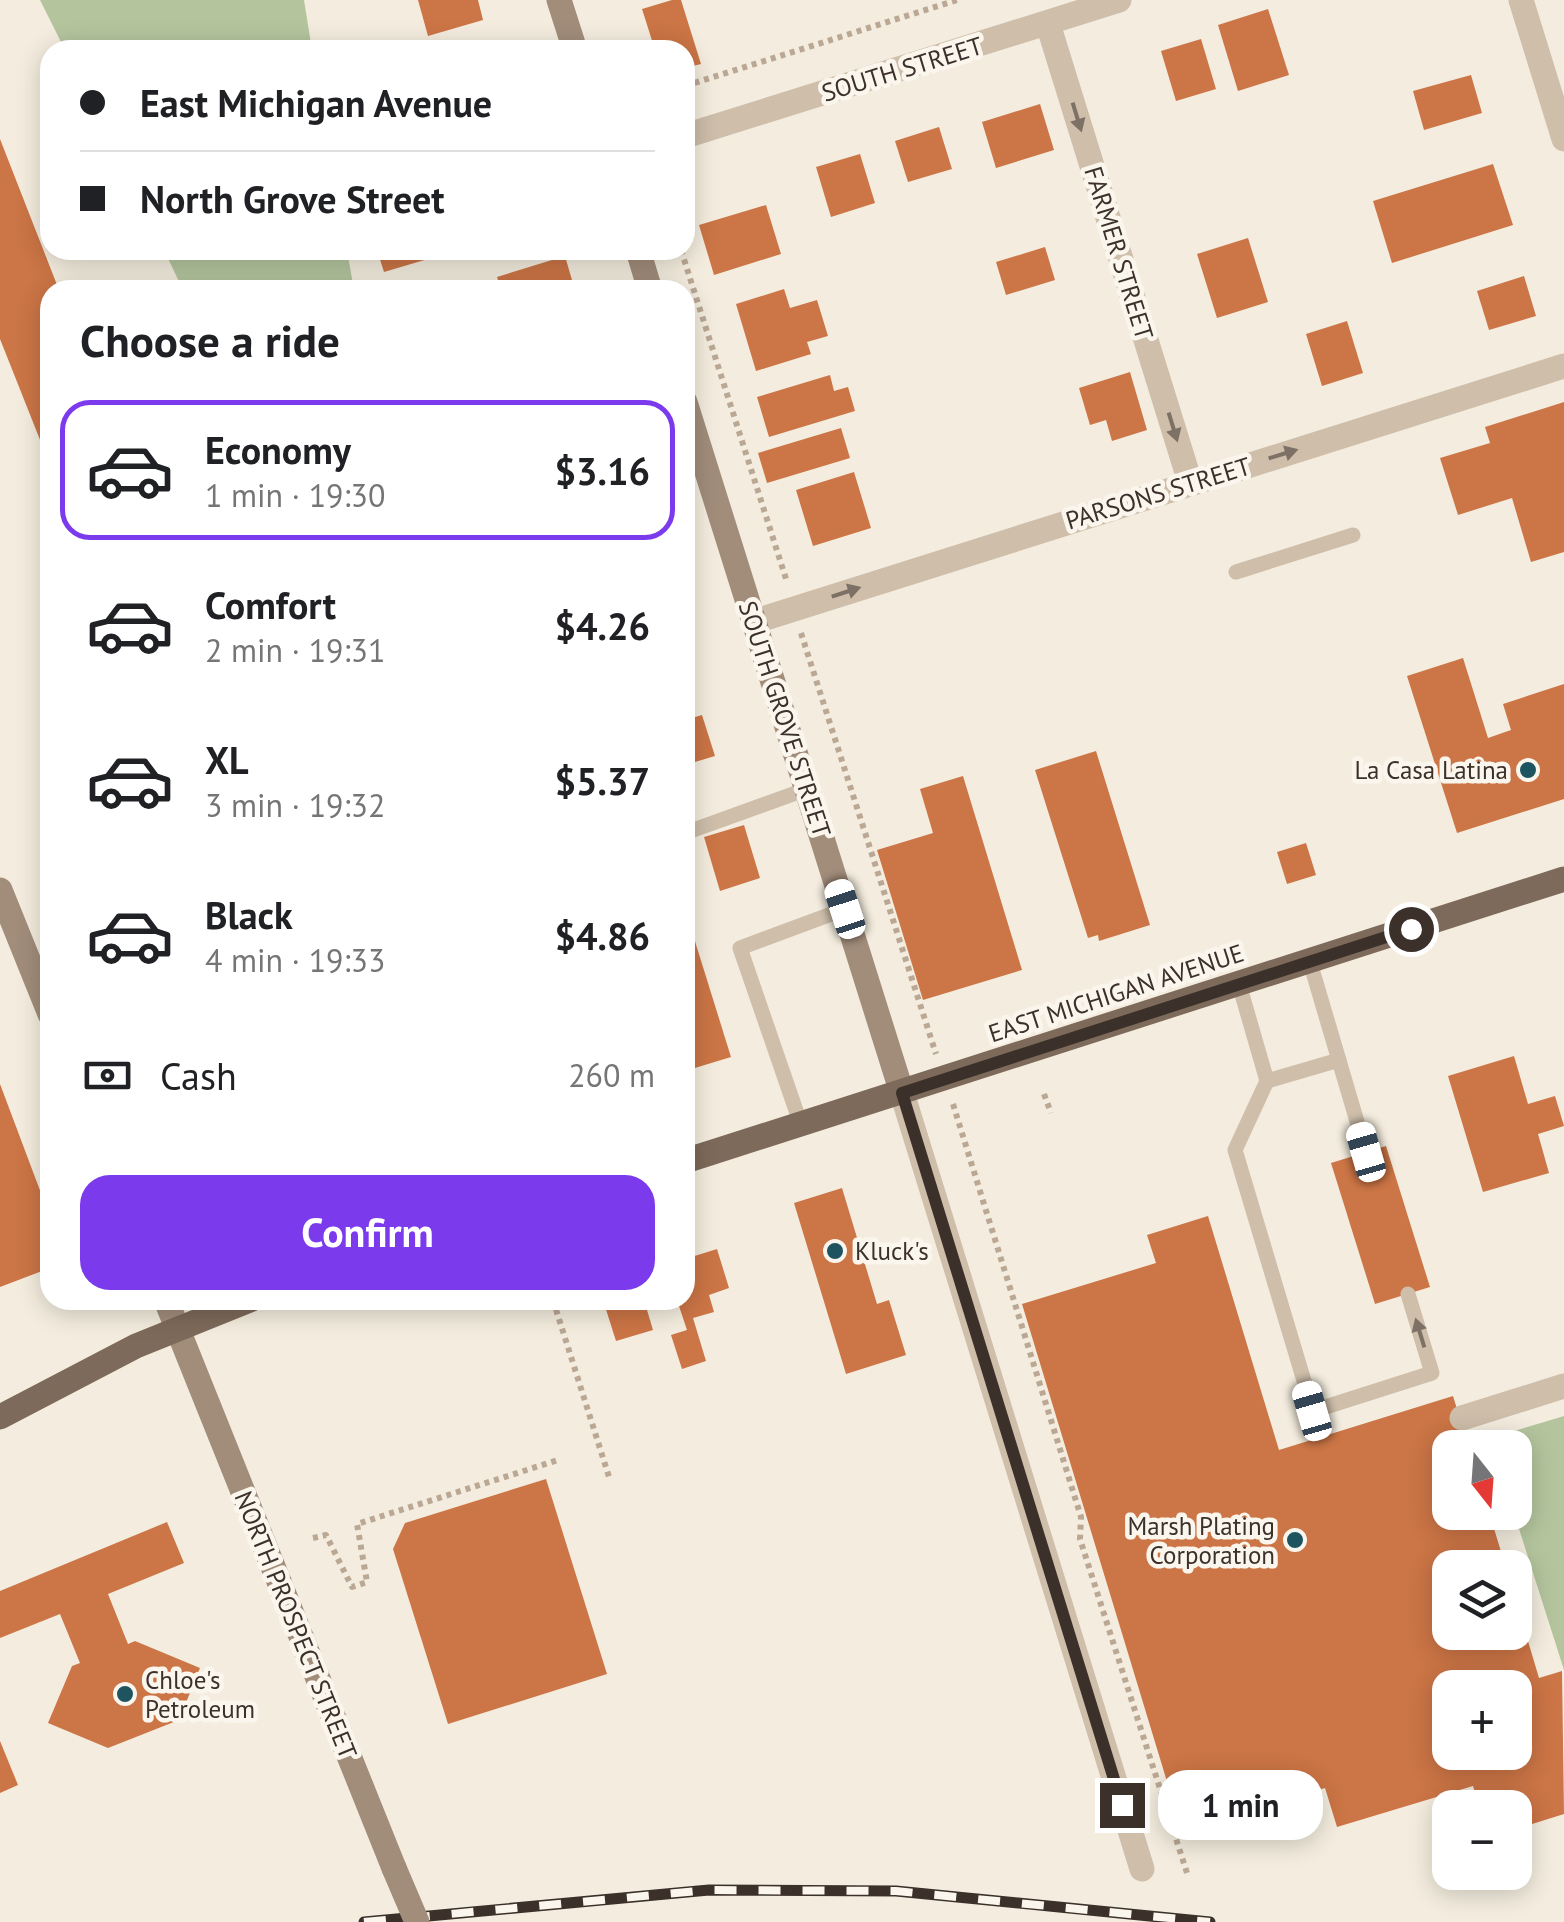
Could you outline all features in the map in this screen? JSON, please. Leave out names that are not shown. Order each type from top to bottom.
[{"type":"main road","name":"EAST MICHIGAN AVENUE","points":[[695,1158],[1564,879]]},
{"type":"main road","points":[[0,1417],[176,1328],[224,1310]]},
{"type":"street","points":[[559,0],[572,40]]},
{"type":"street","name":"SOUTH STREET","points":[[695,133],[1119,0]]},
{"type":"street","points":[[1521,0],[1564,139]]},
{"type":"street","name":"FARMER STREET","points":[[1048,24],[1190,482]]},
{"type":"street","name":"PARSONS STREET","points":[[754,622],[1564,366]]},
{"type":"street","name":"SOUTH GROVE STREET","points":[[695,434],[902,1093]]},
{"type":"street","points":[[0,890],[40,989]]},
{"type":"street","points":[[902,1093],[1142,1869]]},
{"type":"street","name":"NORTH PROSPECT STREET","points":[[170,1310],[417,1922]]},
{"type":"street","points":[[1462,1418],[1564,1386]]},
{"type":"lane","points":[[1236,572],[1353,536]]},
{"type":"lane","points":[[695,829],[807,790]]},
{"type":"lane","points":[[801,1125],[740,948],[845,909]]},
{"type":"lane","points":[[1310,962],[1366,1152]]},
{"type":"lane","points":[[1239,984],[1268,1081],[1235,1150],[1312,1411],[1432,1372],[1408,1294]]},
{"type":"lane","points":[[1268,1081],[1339,1060]]},
{"type":"path","points":[[695,83],[957,0]]},
{"type":"path","points":[[695,291],[790,594]]},
{"type":"path","points":[[801,631],[1081,1517],[1080,1539],[1186,1873]]},
{"type":"path","points":[[1044,1094],[1051,1113]]},
{"type":"path","points":[[556,1310],[610,1480]]},
{"type":"path","points":[[313,1538],[326,1535],[352,1587],[367,1582],[357,1524],[558,1460]]},
{"type":"green space","points":[[40,0],[304,0],[310,40],[60,40]]},
{"type":"green space","points":[[169,260],[349,260],[352,280],[178,280]]},
{"type":"green space","points":[[1564,1416],[1564,1670],[1532,1570],[1532,1550],[1526,1550],[1519,1530],[1532,1530],[1532,1430],[1518,1430]]},
{"type":"building","points":[[418,0],[478,0],[483,20],[428,36]]},
{"type":"building","points":[[681,0],[694,40],[652,40],[642,9]]},
{"type":"building","points":[[1268,9],[1289,75],[1238,91],[1218,25]]},
{"type":"building","points":[[1201,39],[1216,89],[1176,101],[1161,51]]},
{"type":"building","points":[[1471,75],[1482,113],[1424,130],[1413,91]]},
{"type":"building","points":[[1040,104],[1054,150],[996,168],[982,122]]},
{"type":"building","points":[[939,127],[952,169],[908,182],[895,141]]},
{"type":"building","points":[[0,139],[40,241],[40,260],[47,260],[55,280],[40,280],[40,440],[0,339]]},
{"type":"building","points":[[860,154],[875,203],[831,217],[816,167]]},
{"type":"building","points":[[1493,164],[1513,225],[1392,263],[1373,201]]},
{"type":"building","points":[[766,205],[781,254],[714,275],[699,225]]},
{"type":"building","points":[[1248,238],[1268,302],[1217,318],[1197,254]]},
{"type":"building","points":[[1045,247],[1055,280],[1006,295],[996,262]]},
{"type":"building","points":[[380,260],[425,260],[384,272]]},
{"type":"building","points":[[552,260],[566,260],[572,280],[498,280],[497,277]]},
{"type":"building","points":[[1524,276],[1536,316],[1489,330],[1477,291]]},
{"type":"building","points":[[784,289],[790,308],[817,300],[828,336],[807,342],[811,354],[756,371],[736,304]]},
{"type":"building","points":[[1347,321],[1363,373],[1322,386],[1306,334]]},
{"type":"building","points":[[1130,372],[1147,430],[1112,441],[1106,420],[1090,425],[1079,388]]},
{"type":"building","points":[[830,375],[834,391],[848,387],[855,411],[769,437],[757,397]]},
{"type":"building","points":[[1564,402],[1564,552],[1531,562],[1512,498],[1458,515],[1440,458],[1490,443],[1485,427]]},
{"type":"building","points":[[841,428],[850,458],[767,483],[758,453]]},
{"type":"building","points":[[854,472],[871,528],[813,546],[796,490]]},
{"type":"building","points":[[1463,658],[1488,738],[1511,730],[1503,704],[1564,684],[1564,799],[1457,833],[1407,676]]},
{"type":"building","points":[[702,715],[715,756],[695,762],[695,717]]},
{"type":"building","points":[[1096,751],[1150,925],[1099,941],[1098,935],[1088,938],[1035,770]]},
{"type":"building","points":[[963,776],[1022,970],[923,1000],[877,850],[933,833],[920,789]]},
{"type":"building","points":[[744,825],[760,878],[720,891],[704,837]]},
{"type":"building","points":[[1306,843],[1316,875],[1287,884],[1277,852]]},
{"type":"building","points":[[695,941],[731,1057],[695,1068]]},
{"type":"building","points":[[1514,1056],[1528,1104],[1555,1096],[1564,1126],[1538,1134],[1549,1173],[1483,1192],[1448,1076]]},
{"type":"building","points":[[0,1084],[40,1190],[40,1272],[0,1287]]},
{"type":"building","points":[[1386,1146],[1430,1287],[1375,1304],[1331,1163]]},
{"type":"building","name":"Kluck's","points":[[842,1188],[877,1304],[889,1300],[906,1355],[846,1374],[794,1203]]},
{"type":"building","name":"Marsh Plating Corporation","points":[[1208,1216],[1279,1450],[1453,1396],[1463,1430],[1432,1430],[1432,1530],[1494,1530],[1501,1550],[1432,1550],[1432,1650],[1531,1650],[1539,1678],[1562,1671],[1564,1814],[1532,1824],[1532,1790],[1474,1790],[1473,1786],[1432,1790],[1432,1798],[1337,1827],[1325,1788],[1182,1831],[1022,1304],[1156,1263],[1147,1235]]},
{"type":"building","points":[[717,1249],[729,1288],[709,1295],[714,1312],[693,1318],[706,1361],[682,1369],[671,1335],[687,1330],[680,1310],[695,1310],[695,1256]]},
{"type":"building","points":[[606,1310],[647,1310],[653,1330],[616,1341]]},
{"type":"building","points":[[546,1479],[607,1674],[448,1724],[393,1549],[405,1523]]},
{"type":"building","points":[[167,1522],[184,1563],[108,1594],[128,1644],[135,1641],[200,1668],[179,1720],[108,1748],[48,1723],[72,1666],[80,1663],[60,1614],[0,1638],[0,1591]]},
{"type":"building","points":[[0,1741],[18,1785],[0,1793]]},
{"type":"railway","points":[[364,1922],[709,1890],[896,1891],[1210,1922]]},
{"type":"place","name":"La Casa Latina","points":[[1528,770]]},
{"type":"place","name":"Kluck's","points":[[835,1251]]},
{"type":"place","name":"Marsh Plating Corporation","points":[[1295,1540]]},
{"type":"place","name":"Chloe's Petroleum","points":[[125,1694]]},
{"type":"route","points":[[1122,1805],[1028,1511],[902,1093],[1411,929]]}]
